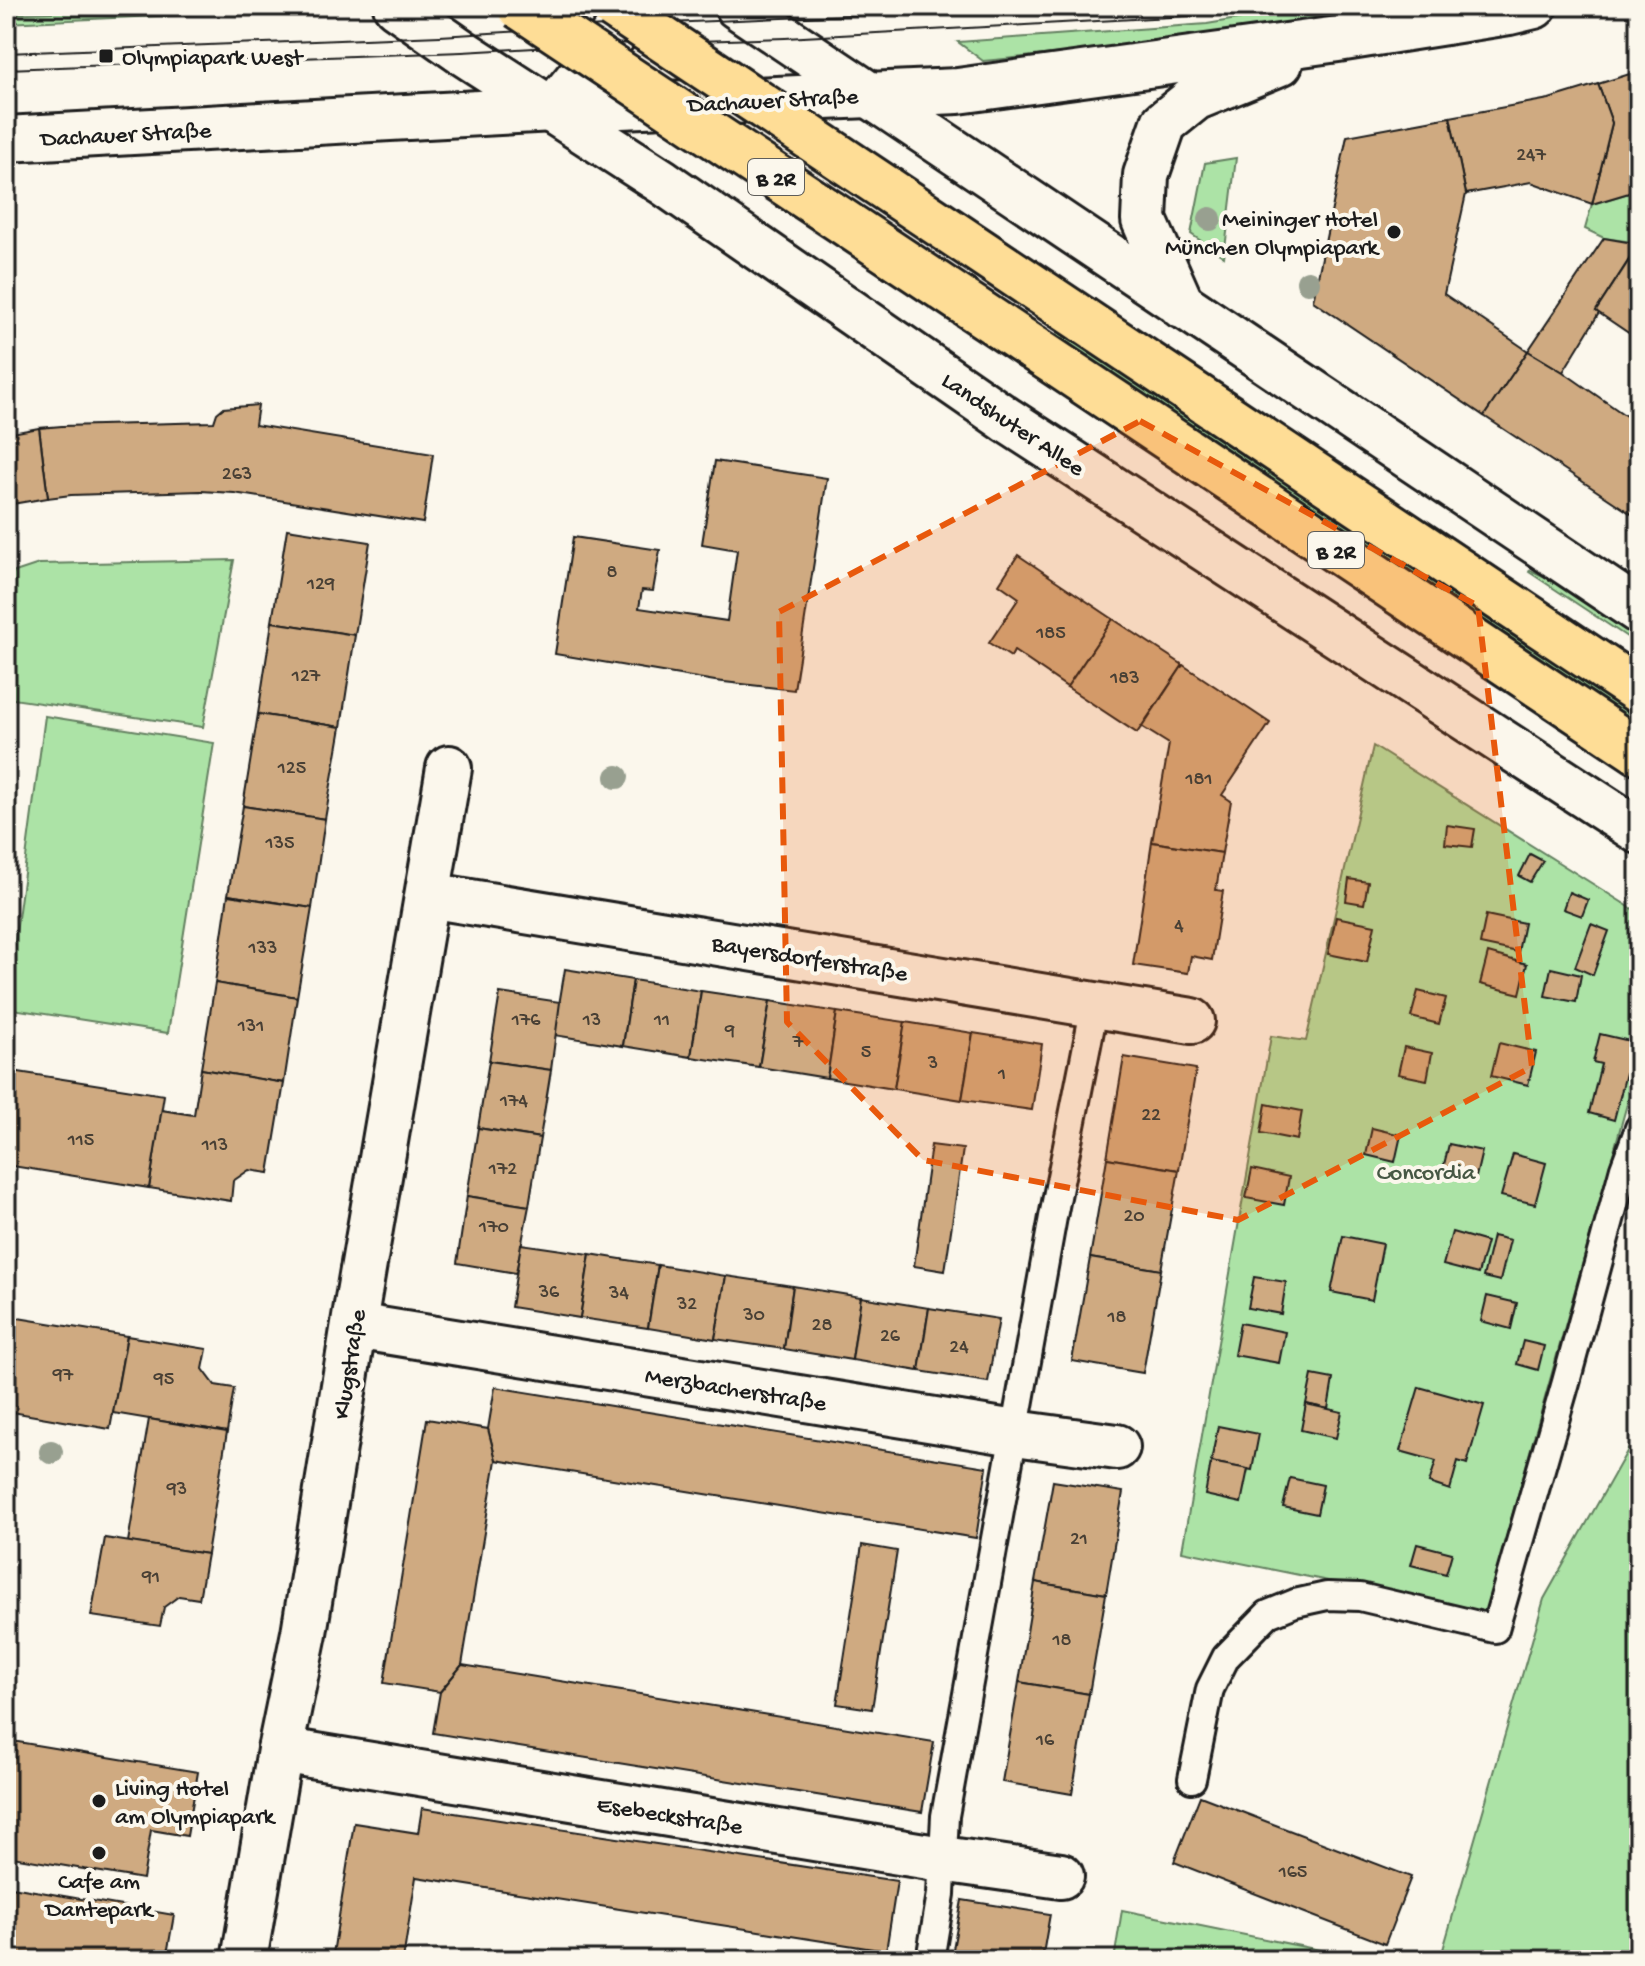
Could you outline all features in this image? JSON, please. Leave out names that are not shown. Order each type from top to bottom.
[{"type":"highway","name":"B 2R","points":[[519,6],[1639,752]]},
{"type":"highway","name":"B 2R","points":[[613,6],[1639,691]]},
{"type":"main road","name":"Landshuter Allee","points":[[396,6],[663,182],[1007,420],[1639,831]]},
{"type":"main road","points":[[553,109],[637,6]]},
{"type":"main road","points":[[737,6],[1639,611]]},
{"type":"main road","name":"Dachauer Straße","points":[[6,139],[553,109],[958,91],[1338,39],[1534,6]]},
{"type":"main road","points":[[1182,306],[1144,220],[1146,175],[1164,123],[1195,98],[1338,39]]},
{"type":"main road","name":"Klugstraße","points":[[244,1960],[280,1750],[304,1633],[449,768]]},
{"type":"main road","name":"Bayersdorferstraße","points":[[428,895],[1192,1021]]},
{"type":"main road","name":"Merzbacherstraße","points":[[355,1326],[1117,1447]]},
{"type":"main road","name":"Esebeckstraße","points":[[280,1750],[1061,1876]]},
{"type":"lane","points":[[930,1960],[941,1894],[945,1816],[1053,1217],[1095,1005]]},
{"type":"lane","points":[[1192,1779],[1210,1689],[1226,1657],[1268,1614],[1295,1603],[1327,1596],[1360,1597],[1495,1629],[1624,1168],[1639,1128]]},
{"type":"highlighted area","points":[[1140,421],[1478,606],[1532,1067],[1238,1220],[923,1160],[787,1022],[779,612]]},
{"type":"green space","points":[[191,6],[202,14],[6,23],[6,14]]},
{"type":"green space","points":[[1316,6],[1412,6],[1252,31],[983,61],[958,42],[1207,24]]},
{"type":"green space","points":[[1236,158],[1224,257],[1191,234],[1205,163]]},
{"type":"green space","points":[[1639,190],[1639,243],[1604,238],[1585,229],[1592,204]]},
{"type":"green space","points":[[1060,330],[1639,714],[1639,728],[1054,339]]},
{"type":"green space","points":[[234,560],[203,727],[6,698],[6,575],[39,564]]},
{"type":"green space","points":[[1529,572],[1590,597],[1639,630],[1639,645]]},
{"type":"green space","points":[[45,716],[214,743],[168,1033],[6,1008]]},
{"type":"green space","name":"Concordia","points":[[1373,746],[1639,913],[1639,1061],[1485,1613],[1182,1551],[1271,1036],[1306,1041]]},
{"type":"green space","points":[[1639,1430],[1639,1960],[1440,1960],[1544,1599]]},
{"type":"green space","points":[[1122,1910],[1369,1960],[1114,1960]]},
{"type":"building","points":[[1639,71],[1639,190],[1592,204],[1612,123],[1598,84]]},
{"type":"building","points":[[1598,84],[1612,123],[1592,204],[1531,182],[1466,194],[1450,117],[1549,99]]},
{"type":"building","points":[[1450,117],[1466,194],[1444,294],[1528,351],[1484,416],[1313,301],[1347,136]]},
{"type":"building","points":[[1604,238],[1639,244],[1596,311],[1599,313],[1563,372],[1528,351]]},
{"type":"building","points":[[1635,251],[1639,253],[1639,340],[1596,311]]},
{"type":"building","points":[[1528,351],[1639,425],[1639,519],[1484,416]]},
{"type":"building","points":[[258,405],[255,425],[433,454],[423,523],[234,493],[201,491],[48,498],[39,428],[214,422],[223,408]]},
{"type":"building","points":[[39,428],[48,498],[6,505],[6,434]]},
{"type":"building","points":[[715,461],[827,478],[794,690],[715,681],[555,654],[573,537],[660,550],[653,591],[642,590],[639,608],[727,621],[737,550],[702,544]]},
{"type":"building","points":[[287,529],[370,542],[355,635],[272,622]]},
{"type":"building","points":[[1018,555],[1113,619],[1067,687],[1014,651],[1011,657],[989,643],[1019,598],[999,584]]},
{"type":"building","points":[[1113,619],[1183,665],[1137,733],[1067,687]]},
{"type":"building","points":[[272,622],[355,635],[341,727],[258,714]]},
{"type":"building","points":[[1183,665],[1270,723],[1222,795],[1231,801],[1222,853],[1152,842],[1169,744],[1142,727]]},
{"type":"building","points":[[258,714],[341,727],[325,819],[243,806]]},
{"type":"building","points":[[243,806],[325,819],[312,908],[228,895]]},
{"type":"building","points":[[1447,825],[1475,829],[1472,847],[1445,844]]},
{"type":"building","points":[[1152,842],[1222,853],[1216,890],[1223,891],[1212,960],[1191,956],[1188,973],[1133,965]]},
{"type":"building","points":[[1530,854],[1543,861],[1530,882],[1519,876]]},
{"type":"building","points":[[1349,879],[1368,882],[1364,904],[1346,901]]},
{"type":"building","points":[[1569,892],[1588,900],[1582,916],[1563,909]]},
{"type":"building","points":[[228,895],[312,908],[297,997],[215,983]]},
{"type":"building","points":[[1486,915],[1524,923],[1518,952],[1480,944]]},
{"type":"building","points":[[1336,917],[1375,925],[1367,962],[1328,954]]},
{"type":"building","points":[[1591,924],[1609,931],[1593,975],[1575,967]]},
{"type":"building","points":[[1488,953],[1527,964],[1520,994],[1480,984]]},
{"type":"building","points":[[1551,968],[1581,975],[1576,1002],[1545,996]]},
{"type":"building","points":[[565,969],[633,980],[623,1046],[554,1035]]},
{"type":"building","points":[[633,980],[701,991],[691,1057],[623,1046]]},
{"type":"building","points":[[215,983],[297,997],[284,1083],[201,1069]]},
{"type":"building","points":[[701,991],[770,1001],[759,1067],[691,1057]]},
{"type":"building","points":[[1418,991],[1446,998],[1439,1024],[1411,1017]]},
{"type":"building","points":[[500,993],[560,1002],[551,1070],[489,1061]]},
{"type":"building","points":[[770,1001],[837,1012],[827,1078],[759,1067]]},
{"type":"building","points":[[837,1012],[905,1022],[894,1089],[827,1078]]},
{"type":"building","points":[[905,1022],[973,1033],[962,1100],[894,1089]]},
{"type":"building","points":[[973,1033],[1042,1044],[1032,1110],[962,1100]]},
{"type":"building","points":[[1600,1034],[1634,1042],[1614,1120],[1589,1113],[1601,1064],[1593,1062]]},
{"type":"building","points":[[1499,1043],[1536,1052],[1528,1085],[1491,1076]]},
{"type":"building","points":[[1404,1047],[1432,1053],[1427,1080],[1398,1074]]},
{"type":"building","points":[[1124,1057],[1196,1069],[1179,1170],[1107,1158]]},
{"type":"building","points":[[489,1061],[551,1070],[540,1138],[478,1128]]},
{"type":"building","points":[[201,1069],[284,1083],[269,1173],[249,1170],[233,1181],[231,1201],[149,1188],[161,1110],[194,1115]]},
{"type":"building","points":[[6,1070],[164,1095],[149,1188],[6,1165]]},
{"type":"building","points":[[1266,1104],[1302,1111],[1297,1140],[1261,1133]]},
{"type":"building","points":[[478,1128],[540,1138],[529,1206],[467,1196]]},
{"type":"building","points":[[1372,1128],[1401,1135],[1395,1162],[1366,1155]]},
{"type":"building","points":[[1449,1144],[1482,1151],[1475,1181],[1442,1173]]},
{"type":"building","points":[[931,1145],[963,1149],[945,1271],[914,1266]]},
{"type":"building","points":[[1513,1154],[1546,1163],[1535,1204],[1501,1196]]},
{"type":"building","points":[[1107,1158],[1179,1170],[1161,1270],[1090,1258]]},
{"type":"building","points":[[1252,1169],[1289,1177],[1284,1205],[1246,1198]]},
{"type":"building","points":[[467,1196],[529,1206],[516,1273],[457,1263]]},
{"type":"building","points":[[1452,1232],[1487,1242],[1478,1274],[1443,1265]]},
{"type":"building","points":[[1343,1236],[1383,1244],[1372,1300],[1331,1292]]},
{"type":"building","points":[[1493,1236],[1510,1240],[1500,1281],[1483,1277]]},
{"type":"building","points":[[521,1244],[590,1254],[580,1318],[511,1307]]},
{"type":"building","points":[[590,1254],[658,1265],[648,1328],[580,1318]]},
{"type":"building","points":[[1090,1258],[1161,1270],[1143,1373],[1072,1361]]},
{"type":"building","points":[[658,1265],[726,1276],[715,1339],[648,1328]]},
{"type":"building","points":[[726,1276],[793,1286],[784,1349],[715,1339]]},
{"type":"building","points":[[1254,1277],[1286,1282],[1281,1314],[1248,1308]]},
{"type":"building","points":[[793,1286],[861,1297],[852,1360],[784,1349]]},
{"type":"building","points":[[1487,1296],[1517,1303],[1511,1329],[1481,1321]]},
{"type":"building","points":[[861,1297],[929,1308],[919,1371],[852,1360]]},
{"type":"building","points":[[929,1308],[999,1319],[988,1382],[919,1371]]},
{"type":"building","points":[[6,1316],[127,1336],[110,1429],[6,1411]]},
{"type":"building","points":[[1240,1323],[1285,1332],[1279,1363],[1234,1355]]},
{"type":"building","points":[[127,1336],[207,1349],[203,1369],[215,1385],[234,1388],[227,1432],[113,1413]]},
{"type":"building","points":[[1523,1341],[1544,1346],[1538,1370],[1517,1364]]},
{"type":"building","points":[[1312,1375],[1333,1379],[1328,1409],[1306,1404]]},
{"type":"building","points":[[495,1387],[987,1467],[976,1538],[496,1460],[488,1429]]},
{"type":"building","points":[[1419,1387],[1484,1405],[1467,1464],[1458,1461],[1450,1490],[1429,1483],[1436,1461],[1400,1451]]},
{"type":"building","points":[[1306,1404],[1342,1412],[1336,1438],[1301,1430]]},
{"type":"building","points":[[149,1419],[227,1432],[207,1554],[128,1542]]},
{"type":"building","points":[[427,1419],[488,1429],[496,1460],[462,1665],[440,1692],[384,1683]]},
{"type":"building","points":[[1218,1426],[1259,1434],[1252,1470],[1211,1462]]},
{"type":"building","points":[[1211,1462],[1248,1469],[1241,1503],[1205,1495]]},
{"type":"building","points":[[1290,1478],[1323,1485],[1317,1514],[1283,1507]]},
{"type":"building","points":[[1053,1481],[1123,1492],[1106,1594],[1035,1582]]},
{"type":"building","points":[[105,1538],[207,1554],[199,1599],[179,1596],[164,1607],[160,1626],[91,1616]]},
{"type":"building","points":[[1417,1544],[1452,1553],[1446,1574],[1411,1565]]},
{"type":"building","points":[[862,1545],[897,1551],[872,1709],[837,1704]]},
{"type":"building","points":[[1035,1582],[1106,1594],[1089,1694],[1019,1682]]},
{"type":"building","points":[[462,1665],[934,1742],[922,1812],[433,1733],[440,1692]]},
{"type":"building","points":[[1019,1682],[1089,1694],[1072,1794],[1002,1782]]},
{"type":"building","name":"Living Hotel am Olympiapark","points":[[6,1740],[198,1772],[187,1836],[151,1830],[143,1879],[6,1856]]},
{"type":"building","points":[[1200,1796],[1411,1877],[1385,1944],[1174,1862]]},
{"type":"building","points":[[422,1808],[897,1881],[886,1951],[416,1877],[403,1960],[332,1960],[354,1823],[418,1833]]},
{"type":"building","points":[[6,1886],[174,1915],[166,1960],[6,1960]]},
{"type":"building","points":[[962,1900],[1050,1914],[1042,1960],[951,1960]]},
{"type":"tram line","points":[[6,53],[1060,6]]},
{"type":"tram line","points":[[6,69],[785,38],[1188,16],[1258,6]]},
{"type":"place","name":"Olympiapark West","points":[[106,56]]},
{"type":"place","name":"Meininger Hotel München Olympiapark","points":[[1394,232]]},
{"type":"place","name":"Living Hotel am Olympiapark","points":[[99,1801]]},
{"type":"place","name":"Cafe am Dantepark","points":[[99,1853]]}]
